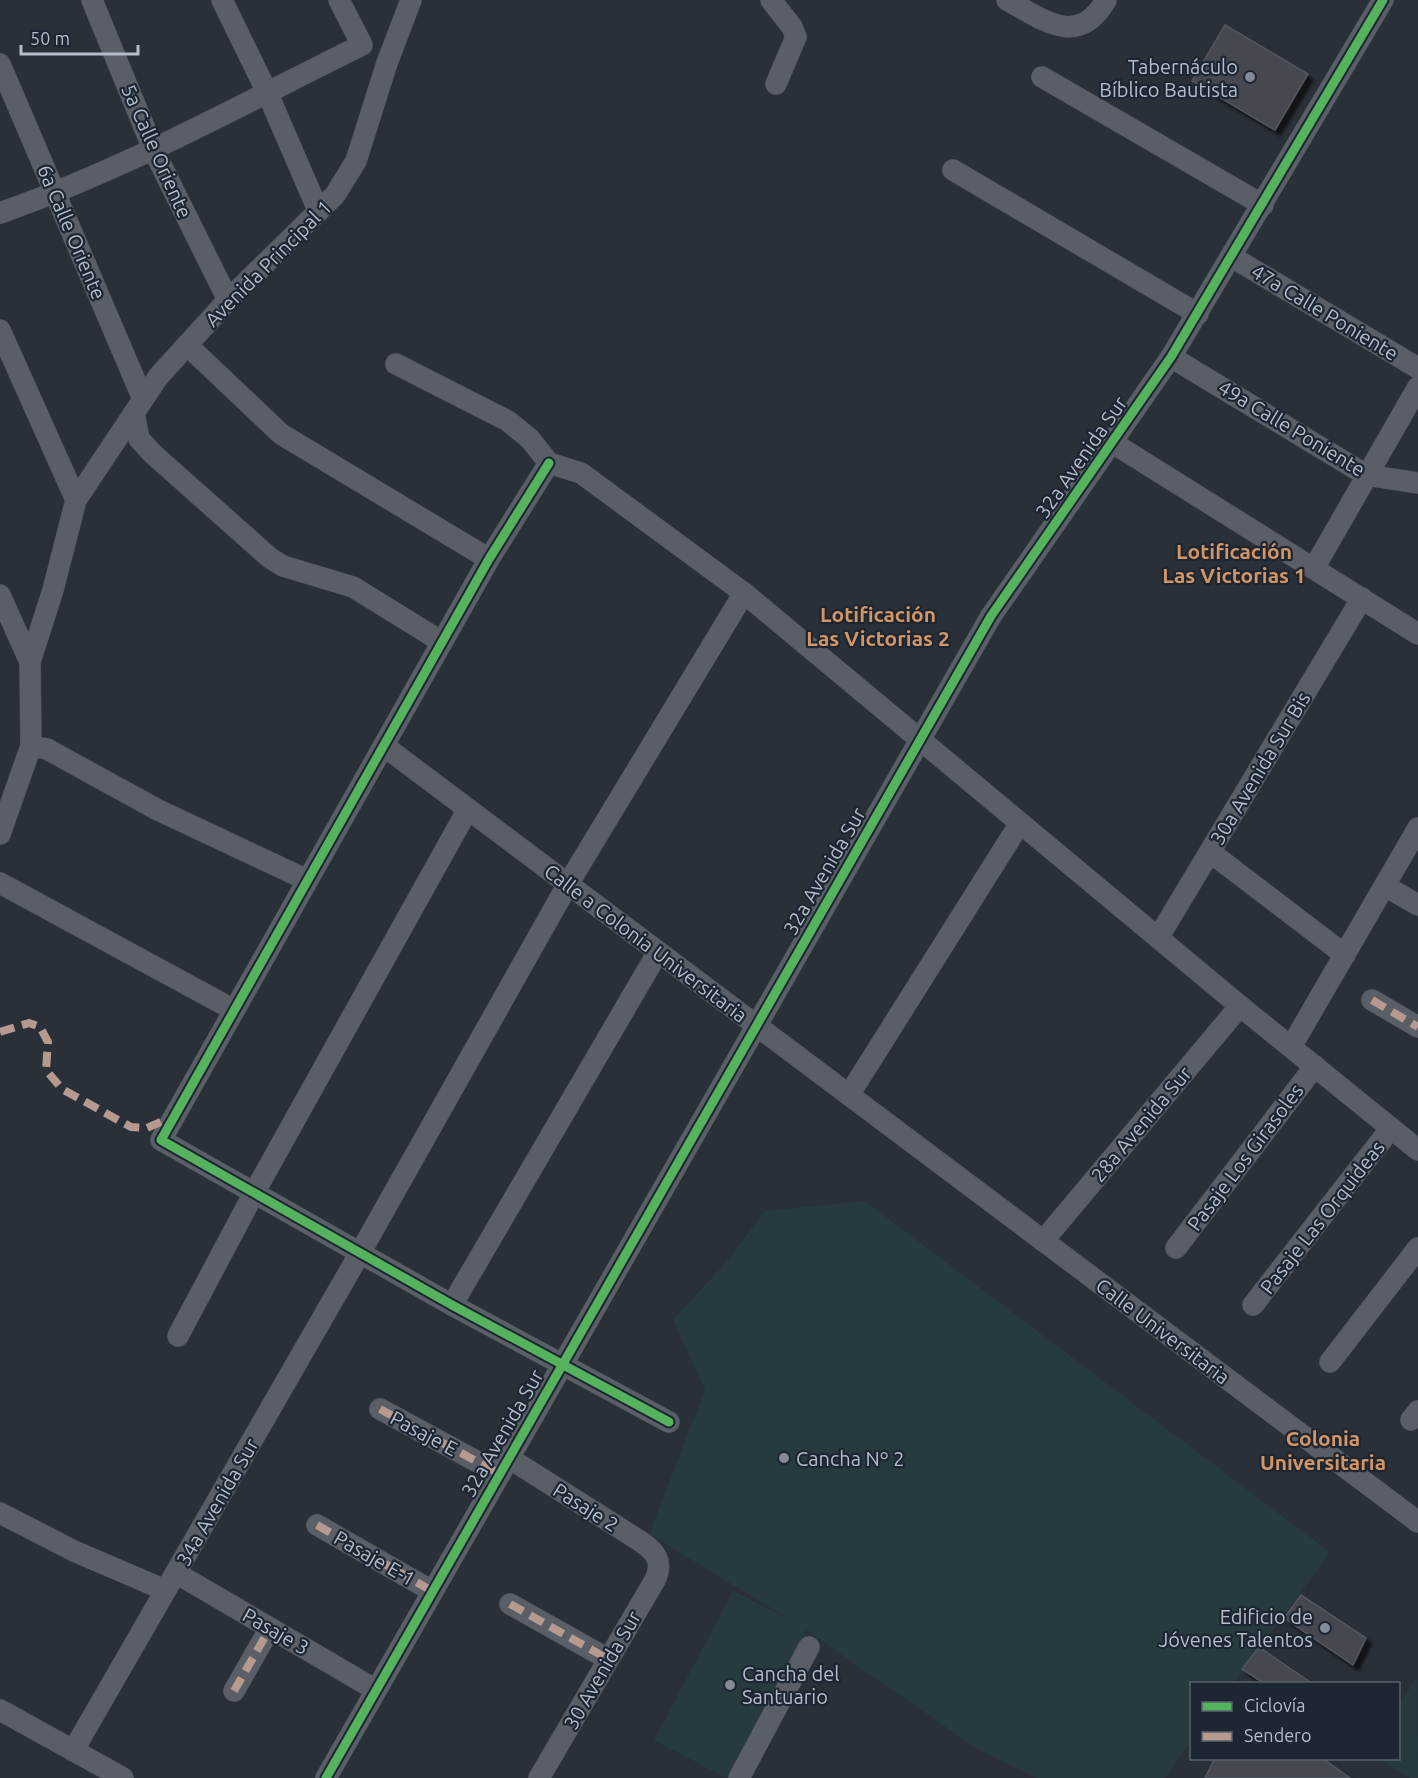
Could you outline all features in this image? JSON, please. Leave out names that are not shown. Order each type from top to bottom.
[{"type":"street","name":"5a Calle Oriente","points":[[92,0],[153,151],[228,300]]},
{"type":"street","points":[[222,0],[267,92],[318,210]]},
{"type":"street","points":[[0,213],[56,194],[153,151],[362,45],[339,0]]},
{"type":"street","name":"Avenida Principal 1","points":[[30,662],[53,591],[76,500],[158,377],[228,300],[334,195],[356,161],[387,63],[411,0]]},
{"type":"street","points":[[771,0],[773,6],[792,27],[796,38],[776,84]]},
{"type":"street","points":[[1007,0],[1054,26],[1073,28],[1083,24],[1101,9],[1106,0]]},
{"type":"street","name":"32a Avenida Sur","points":[[326,1778],[992,616],[1171,357],[1263,206],[1383,0]]},
{"type":"street","name":"6a Calle Oriente","points":[[0,64],[56,194],[138,406],[139,439],[270,558],[283,566],[353,587],[442,642]]},
{"type":"street","points":[[1042,77],[1263,206]]},
{"type":"street","points":[[953,170],[1198,314]]},
{"type":"street","name":"47a Calle Poniente","points":[[1232,257],[1418,368]]},
{"type":"street","points":[[0,330],[76,500]]},
{"type":"street","points":[[187,345],[281,434],[489,559]]},
{"type":"street","name":"49a Calle Poniente","points":[[1171,357],[1366,475],[1418,483]]},
{"type":"street","points":[[396,364],[508,421],[530,439],[549,463],[581,473],[744,593],[1240,1006],[1418,1150]]},
{"type":"street","points":[[1314,568],[1418,387]]},
{"type":"street","points":[[1113,443],[1418,634]]},
{"type":"street","points":[[549,463],[489,559],[161,1140],[452,1305],[669,1422]]},
{"type":"street","name":"34a Avenida Sur","points":[[73,1750],[360,1253],[568,884],[744,593]]},
{"type":"street","points":[[0,595],[30,662],[31,746],[0,834]]},
{"type":"street","name":"30a Avenida Sur Bis","points":[[1158,938],[1362,598]]},
{"type":"street","points":[[31,746],[47,749],[156,809],[307,880]]},
{"type":"street","name":"Calle a Colonia Universitaria","points":[[384,746],[908,1140]]},
{"type":"street","points":[[178,1336],[254,1192],[468,809]]},
{"type":"street","points":[[849,1095],[1020,823]]},
{"type":"street","points":[[1291,1047],[1418,828]]},
{"type":"street","points":[[1210,852],[1345,955]]},
{"type":"street","points":[[0,883],[234,1010]]},
{"type":"street","points":[[1385,886],[1418,905]]},
{"type":"street","points":[[452,1305],[658,952]]},
{"type":"street","points":[[1372,1000],[1418,1027]]},
{"type":"street","name":"28a Avenida Sur","points":[[1043,1241],[1240,1006]]},
{"type":"street","name":"Pasaje Los Girasoles","points":[[1176,1248],[1315,1066]]},
{"type":"street","name":"Pasaje Las Orquideas","points":[[1253,1305],[1391,1128]]},
{"type":"street","name":"Calle Universitaria","points":[[908,1140],[1418,1522]]},
{"type":"street","points":[[1330,1362],[1418,1248]]},
{"type":"street","name":"Pasaje E","points":[[380,1409],[504,1466]]},
{"type":"street","name":"Pasaje 2","points":[[504,1466],[640,1541],[651,1548],[659,1560]]},
{"type":"street","name":"Pasaje 3","points":[[0,1513],[74,1551],[171,1582],[270,1628],[376,1690]]},
{"type":"street","name":"Pasaje E-1","points":[[317,1525],[432,1591]]},
{"type":"street","name":"30 Avenida Sur","points":[[539,1778],[655,1580],[659,1571],[659,1560]]},
{"type":"street","points":[[510,1604],[609,1659]]},
{"type":"street","points":[[234,1691],[270,1628]]},
{"type":"street","points":[[740,1778],[809,1647]]},
{"type":"street","points":[[0,1710],[123,1778]]},
{"type":"green space","points":[[865,1201],[1330,1552],[1235,1682],[1190,1682],[1190,1743],[1165,1778],[1037,1778],[979,1750],[806,1630],[726,1778],[654,1740],[733,1591],[791,1620],[649,1534],[705,1390],[673,1320],[729,1259],[765,1211]]},
{"type":"green space","points":[[1417,1677],[1418,1778],[1410,1778],[1382,1760],[1400,1760],[1400,1703]]},
{"type":"building","name":"Tabernáculo Bíblico Bautista","points":[[1225,25],[1308,74],[1275,130],[1192,81]]},
{"type":"building","name":"Edificio de Jóvenes Talentos","points":[[1301,1595],[1366,1638],[1353,1665],[1284,1618]]},
{"type":"building","points":[[1259,1647],[1310,1682],[1262,1682],[1242,1669]]},
{"type":"building","points":[[1214,1760],[1325,1760],[1350,1778],[1205,1778]]},
{"type":"marked path","points":[[1372,1000],[1418,1027]]},
{"type":"marked path","points":[[0,1032],[29,1023],[40,1027],[48,1042],[46,1070],[62,1089],[131,1127],[147,1128],[174,1116]]},
{"type":"marked path","points":[[380,1409],[500,1474]]},
{"type":"marked path","points":[[317,1525],[432,1591]]},
{"type":"marked path","points":[[510,1604],[608,1659]]},
{"type":"marked path","points":[[234,1691],[270,1628]]},
{"type":"cycle path","points":[[326,1778],[991,616],[1171,357],[1383,0]]},
{"type":"cycle path","points":[[549,463],[489,559],[161,1140],[452,1305],[669,1422]]},
{"type":"place","name":"Tabernáculo Bíblico Bautista","points":[[1250,77]]},
{"type":"place","name":"Cancha Nº 2","points":[[784,1458]]},
{"type":"place","name":"Edificio de Jóvenes Talentos","points":[[1325,1628]]},
{"type":"place","name":"Cancha del Santuario","points":[[730,1685]]},
{"type":"district","name":"Lotificación Las Victorias 1","points":[[1234,563]]},
{"type":"district","name":"Lotificación Las Victorias 2","points":[[878,626]]},
{"type":"district","name":"Colonia Universitaria","points":[[1323,1450]]}]
